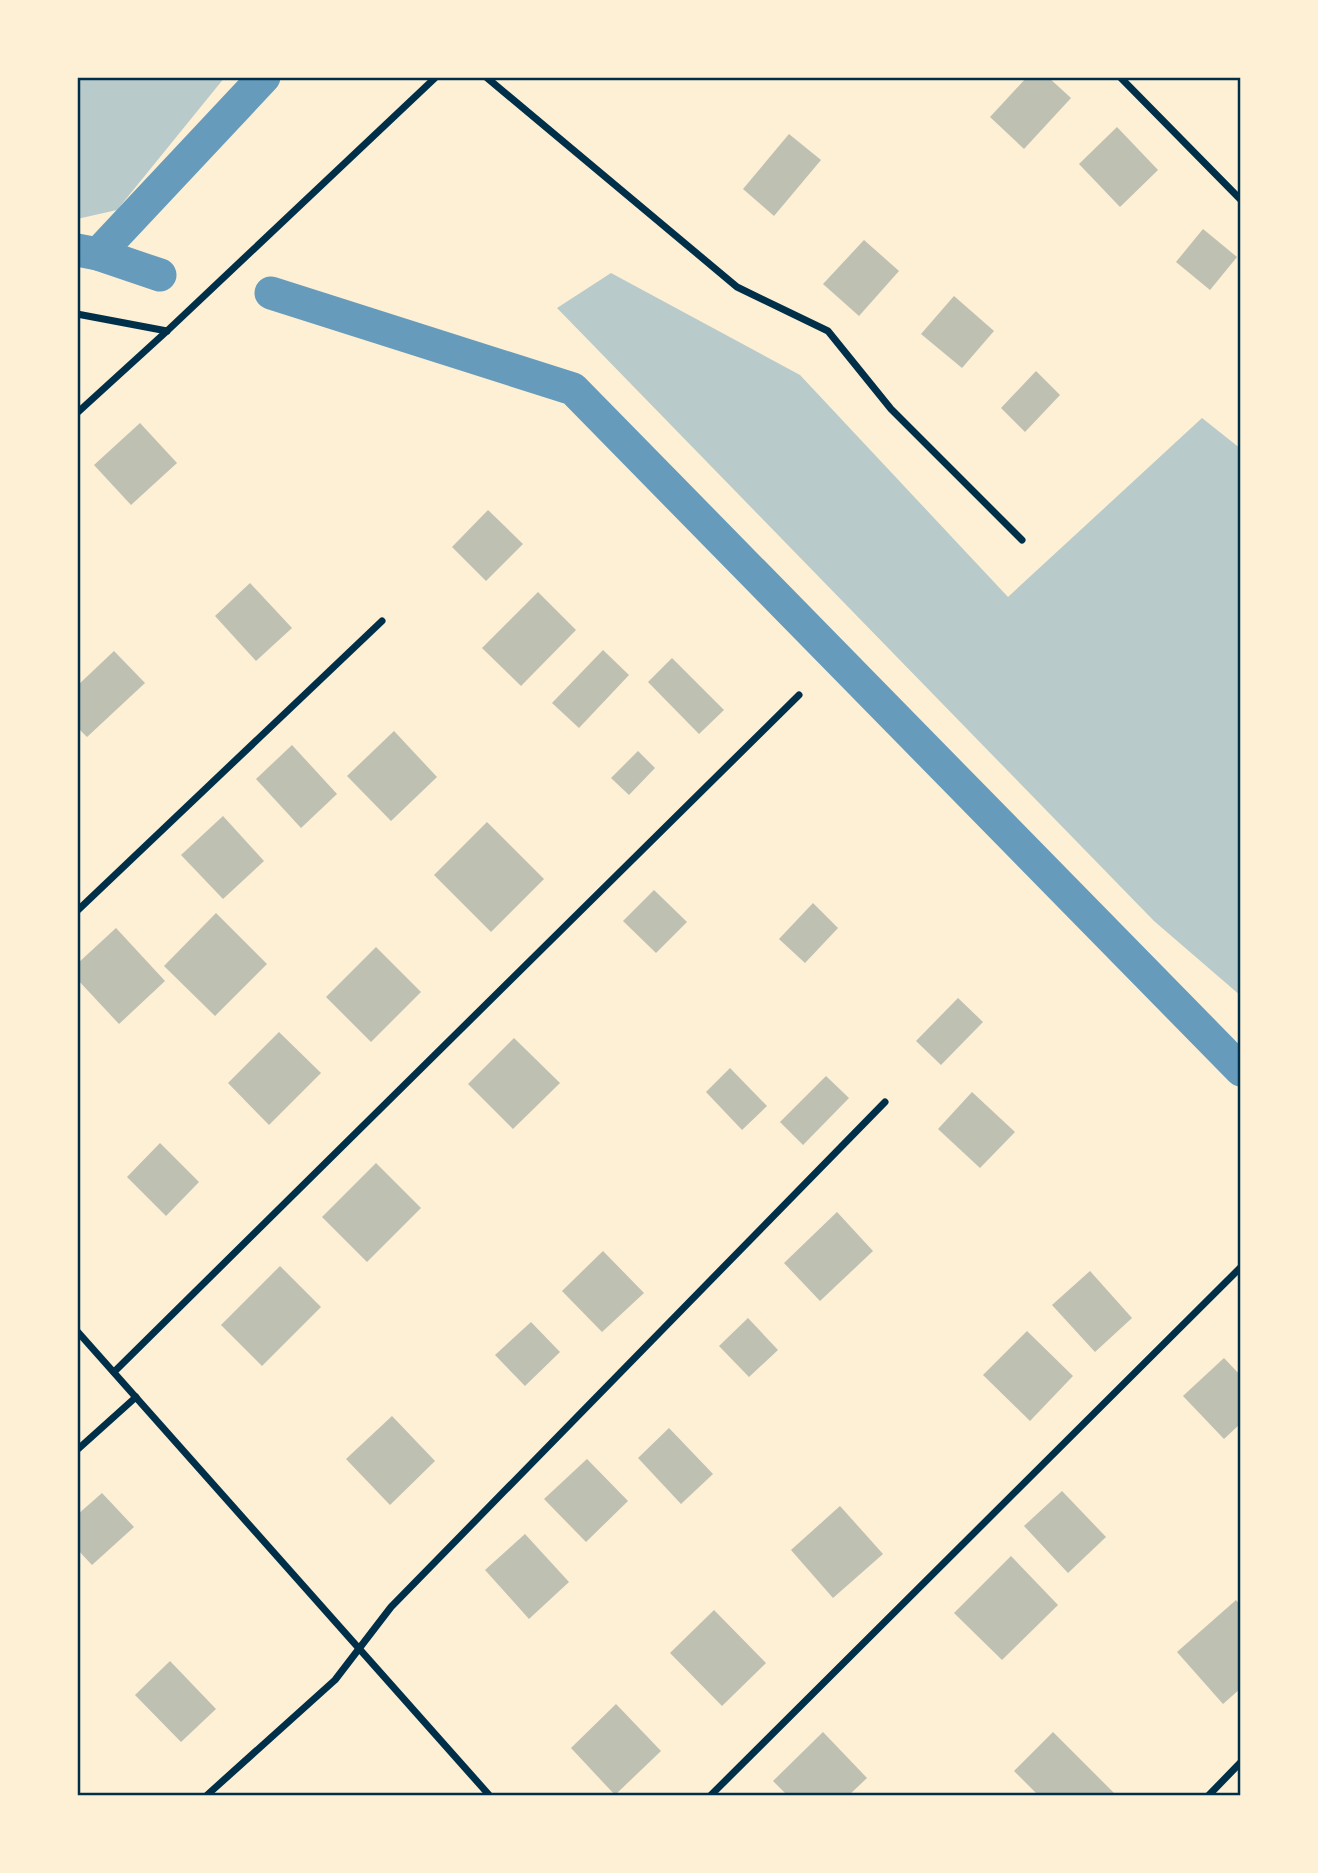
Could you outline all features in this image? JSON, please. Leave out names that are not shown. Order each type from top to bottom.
[{"type":"street","points":[[77,413],[436,77]]},
{"type":"street","points":[[486,77],[737,287],[828,331],[891,409],[1022,540]]},
{"type":"street","points":[[1120,77],[1241,200]]},
{"type":"street","points":[[77,313],[167,331]]},
{"type":"street","points":[[77,911],[382,621]]},
{"type":"street","points":[[114,1372],[799,695]]},
{"type":"street","points":[[206,1796],[335,1680],[391,1607],[886,1102]]},
{"type":"street","points":[[710,1796],[1241,1267]]},
{"type":"street","points":[[77,1331],[490,1796]]},
{"type":"street","points":[[77,1450],[136,1397]]},
{"type":"street","points":[[1208,1796],[1241,1762]]},
{"type":"shaded area","points":[[77,77],[225,77],[117,210],[77,219]]},
{"type":"shaded area","points":[[611,273],[800,375],[1008,597],[1202,418],[1241,449],[1241,996],[1154,921],[557,308]]},
{"type":"building","points":[[1027,77],[1048,77],[1071,98],[1024,149],[990,117]]},
{"type":"building","points":[[1117,127],[1158,170],[1120,207],[1079,164]]},
{"type":"building","points":[[789,134],[821,160],[774,216],[743,189]]},
{"type":"building","points":[[1203,229],[1237,257],[1210,290],[1176,262]]},
{"type":"building","points":[[864,240],[899,271],[859,316],[823,284]]},
{"type":"building","points":[[954,296],[994,331],[962,368],[921,334]]},
{"type":"building","points":[[1036,371],[1060,395],[1025,432],[1001,408]]},
{"type":"building","points":[[140,423],[177,463],[131,505],[94,465]]},
{"type":"building","points":[[488,510],[523,544],[486,581],[452,547]]},
{"type":"building","points":[[250,583],[292,628],[256,661],[215,616]]},
{"type":"building","points":[[538,592],[576,630],[521,686],[482,648]]},
{"type":"building","points":[[603,650],[629,675],[579,728],[552,703]]},
{"type":"building","points":[[114,651],[145,683],[87,737],[77,727],[77,686]]},
{"type":"building","points":[[672,658],[724,710],[699,734],[648,682]]},
{"type":"building","points":[[394,731],[437,777],[391,821],[347,776]]},
{"type":"building","points":[[292,745],[337,794],[301,828],[256,779]]},
{"type":"building","points":[[638,751],[655,768],[629,795],[611,778]]},
{"type":"building","points":[[223,816],[264,861],[223,899],[181,855]]},
{"type":"building","points":[[487,822],[544,879],[491,932],[434,875]]},
{"type":"building","points":[[654,890],[687,922],[656,953],[623,921]]},
{"type":"building","points":[[813,903],[838,928],[805,963],[779,939]]},
{"type":"building","points":[[216,913],[267,964],[215,1016],[164,966]]},
{"type":"building","points":[[116,928],[165,981],[119,1024],[77,979],[77,964]]},
{"type":"building","points":[[376,947],[421,992],[371,1042],[326,997]]},
{"type":"building","points":[[958,998],[983,1022],[941,1065],[916,1041]]},
{"type":"building","points":[[279,1032],[321,1073],[269,1125],[228,1083]]},
{"type":"building","points":[[514,1038],[560,1083],[513,1129],[468,1084]]},
{"type":"building","points":[[730,1068],[767,1106],[742,1130],[706,1092]]},
{"type":"building","points":[[826,1076],[849,1098],[803,1145],[780,1122]]},
{"type":"building","points":[[972,1092],[1015,1132],[980,1168],[938,1129]]},
{"type":"building","points":[[160,1143],[199,1182],[166,1216],[127,1177]]},
{"type":"building","points":[[376,1163],[421,1208],[367,1262],[322,1217]]},
{"type":"building","points":[[837,1212],[873,1251],[820,1301],[784,1263]]},
{"type":"building","points":[[603,1251],[644,1293],[602,1332],[562,1291]]},
{"type":"building","points":[[280,1266],[321,1307],[262,1366],[221,1325]]},
{"type":"building","points":[[1090,1271],[1132,1318],[1095,1352],[1052,1305]]},
{"type":"building","points":[[748,1318],[778,1350],[749,1377],[719,1346]]},
{"type":"building","points":[[531,1322],[560,1352],[525,1386],[495,1355]]},
{"type":"building","points":[[1027,1331],[1073,1376],[1030,1421],[983,1375]]},
{"type":"building","points":[[1224,1358],[1241,1376],[1241,1423],[1224,1439],[1183,1396]]},
{"type":"building","points":[[392,1416],[435,1461],[390,1505],[346,1459]]},
{"type":"building","points":[[669,1428],[713,1474],[681,1504],[638,1458]]},
{"type":"building","points":[[587,1459],[628,1501],[586,1542],[544,1499]]},
{"type":"building","points":[[1062,1491],[1106,1537],[1068,1573],[1024,1526]]},
{"type":"building","points":[[102,1493],[134,1527],[92,1565],[77,1549],[77,1515]]},
{"type":"building","points":[[840,1506],[883,1554],[833,1598],[791,1550]]},
{"type":"building","points":[[525,1534],[569,1582],[529,1619],[485,1570]]},
{"type":"building","points":[[1011,1556],[1058,1605],[1002,1660],[954,1613]]},
{"type":"building","points":[[1236,1600],[1241,1606],[1241,1688],[1223,1704],[1177,1652]]},
{"type":"building","points":[[714,1610],[766,1663],[722,1706],[670,1653]]},
{"type":"building","points":[[170,1661],[216,1709],[181,1742],[135,1695]]},
{"type":"building","points":[[616,1704],[661,1751],[615,1795],[571,1748]]},
{"type":"building","points":[[823,1732],[867,1778],[848,1796],[788,1796],[773,1781]]},
{"type":"building","points":[[1053,1732],[1117,1796],[1039,1796],[1014,1771]]},
{"type":"waterway","points":[[77,250],[98,254],[264,77]]},
{"type":"waterway","points":[[98,254],[160,275]]},
{"type":"waterway","points":[[271,293],[573,389],[1241,1070]]}]
